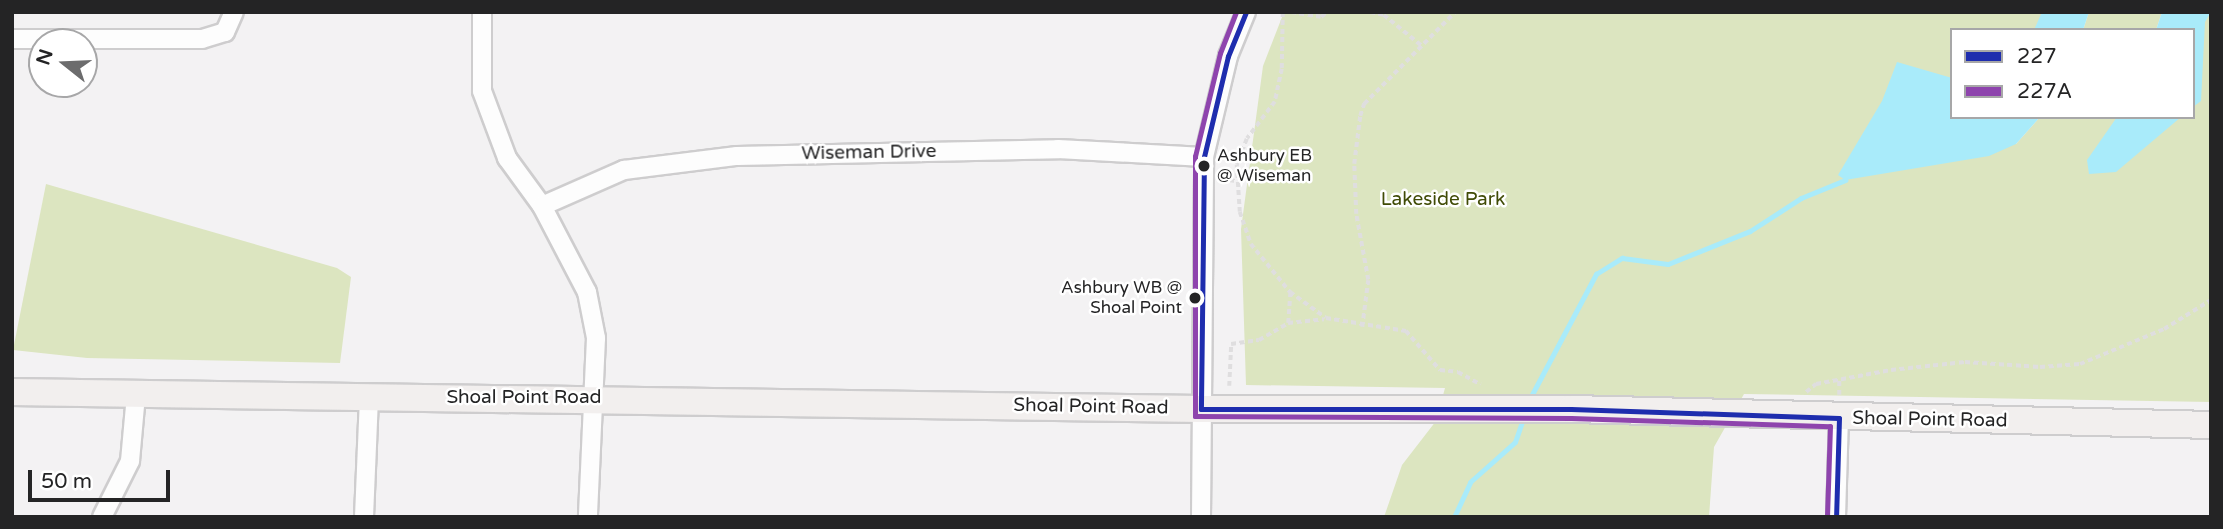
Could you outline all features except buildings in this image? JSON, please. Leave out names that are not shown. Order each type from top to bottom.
[{"type":"street","points":[[12,39],[202,39],[225,32],[234,12]]},
{"type":"street","points":[[482,12],[482,91],[507,158],[542,206],[587,292],[596,338],[588,517]]},
{"type":"street","points":[[1201,517],[1204,157],[1228,56],[1246,12]]},
{"type":"street","name":"Wiseman Drive","points":[[542,206],[624,170],[737,156],[1058,149],[1204,157]]},
{"type":"street","name":"Shoal Point Road","points":[[12,392],[369,398],[594,398],[1201,409],[1571,409],[1839,418],[2211,425]]},
{"type":"street","points":[[102,517],[130,461],[136,394]]},
{"type":"street","points":[[364,517],[369,398]]},
{"type":"street","points":[[1836,517],[1839,418]]},
{"type":"path","points":[[1283,12],[1280,85],[1272,107],[1247,139],[1236,181],[1251,244],[1290,292],[1326,318]]},
{"type":"path","points":[[1291,12],[1321,17],[1327,12]]},
{"type":"path","points":[[1370,12],[1384,15],[1423,46]]},
{"type":"path","points":[[1362,327],[1368,280],[1356,214],[1360,116],[1364,104],[1455,12]]},
{"type":"path","points":[[1288,323],[1290,292]]},
{"type":"path","points":[[1839,379],[1965,362],[2040,367],[2080,364],[2164,329],[2211,300]]},
{"type":"path","points":[[1229,386],[1231,344],[1259,340],[1288,323],[1326,318],[1362,327],[1406,331],[1440,370],[1458,372],[1486,387]]},
{"type":"green space","name":"Lakeside Park","points":[[1284,12],[2051,12],[2042,28],[1950,28],[1950,119],[1957,119],[2016,144],[2038,119],[2195,119],[2195,28],[2211,12],[2211,402],[1744,394],[1714,447],[1709,517],[1384,517],[1402,465],[1436,421],[1445,388],[1246,385],[1241,229],[1263,66]]},
{"type":"green space","points":[[2089,12],[2162,12],[2157,28],[2084,28]]},
{"type":"green space","points":[[46,184],[337,268],[351,277],[340,363],[87,358],[13,350]]},
{"type":"water","points":[[2042,12],[2089,12],[2084,28],[2035,28]]},
{"type":"water","points":[[2162,12],[2211,12],[2205,22],[2201,101],[2195,106],[2195,28],[2157,28]]},
{"type":"water","points":[[1897,62],[1950,77],[1950,119],[2038,119],[2016,144],[1989,156],[1845,180],[1838,175],[1882,101]]},
{"type":"water","points":[[2116,119],[2179,119],[2116,172],[2089,174],[2087,160]]},
{"type":"waterway","points":[[1529,400],[1596,274],[1622,258],[1668,264],[1750,231],[1801,198],[1845,180]]},
{"type":"waterway","points":[[1454,517],[1470,482],[1515,442],[1524,416]]},
{"type":"transit line","name":"227A","points":[[1236,12],[1220,53],[1195,156],[1195,416],[1571,418],[1830,426],[1827,517]]},
{"type":"transit line","name":"227","points":[[1246,12],[1228,56],[1204,157],[1201,409],[1571,409],[1839,418],[1836,517]]},
{"type":"place","name":"Ashbury EB @ Wiseman","points":[[1204,166]]},
{"type":"place","name":"Ashbury WB @ Shoal Point","points":[[1195,298]]}]
